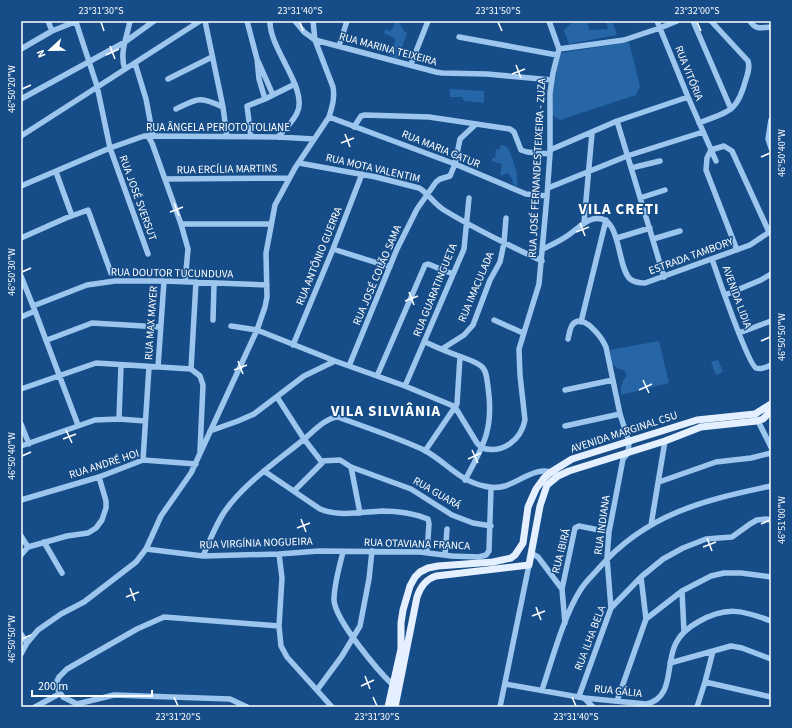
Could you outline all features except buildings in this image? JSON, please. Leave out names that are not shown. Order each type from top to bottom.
[{"type":"main road","name":"AVENIDA MARGINAL CSU","points":[[518,552],[525,537],[526,516],[531,499],[536,489],[544,478],[551,472],[572,459],[665,441],[701,427],[756,418],[771,404]]},
{"type":"main road","name":"AVENIDA MARGINAL CSU","points":[[529,564],[544,491],[547,485],[558,476],[697,420],[763,418],[771,411]]},
{"type":"main road","points":[[388,707],[400,649],[401,623],[404,605],[410,586],[415,577],[420,572],[428,568],[503,561],[511,558],[518,552],[525,551],[531,553]]},
{"type":"main road","points":[[518,552],[517,562],[520,566]]},
{"type":"main road","points":[[395,707],[417,598],[420,589],[431,577],[529,564]]},
{"type":"main road","points":[[404,605],[405,610],[410,611],[417,598]]},
{"type":"street","points":[[48,21],[52,31]]},
{"type":"street","points":[[21,49],[52,31],[76,21]]},
{"type":"street","name":"RUA JOSÉ SVERSUT","points":[[76,21],[97,86],[110,148],[148,254]]},
{"type":"street","points":[[125,69],[123,62],[124,42],[130,21]]},
{"type":"street","points":[[21,99],[90,62],[124,42],[154,21]]},
{"type":"street","points":[[21,136],[200,21]]},
{"type":"street","points":[[205,21],[223,107],[227,137]]},
{"type":"street","points":[[247,21],[265,99]]},
{"type":"street","points":[[270,21],[277,48],[295,84],[300,101],[298,112],[278,137]]},
{"type":"street","points":[[295,21],[304,32],[315,40]]},
{"type":"street","points":[[21,654],[27,643],[38,630],[61,614],[84,602],[136,562],[146,549],[159,519],[182,487],[196,464],[200,452],[257,330],[266,302],[267,285],[265,258],[276,201],[289,178],[329,117],[334,100],[333,87],[315,40],[313,21]]},
{"type":"street","points":[[339,46],[347,21]]},
{"type":"street","points":[[410,64],[428,21]]},
{"type":"street","points":[[549,21],[559,49],[620,41],[677,21]]},
{"type":"street","name":"RUA VITÓRIA","points":[[657,21],[716,161]]},
{"type":"street","points":[[693,21],[731,109]]},
{"type":"street","points":[[699,123],[731,109],[736,104],[742,94],[749,69],[749,64],[712,21]]},
{"type":"street","points":[[750,21],[754,27],[759,28],[771,26]]},
{"type":"street","points":[[459,37],[557,55]]},
{"type":"street","name":"RUA MARINA TEIXEIRA","points":[[315,40],[442,73],[486,74],[552,80]]},
{"type":"street","name":"RUA JOSÉ FERNANDES TEIXEIRA - ZUZA","points":[[482,448],[497,449],[510,444],[519,436],[523,426],[524,420],[519,349],[539,284],[548,188],[550,152],[549,110],[552,80],[559,49]]},
{"type":"street","points":[[168,79],[212,57]]},
{"type":"street","points":[[256,59],[262,67],[273,95]]},
{"type":"street","points":[[135,63],[146,99],[152,143],[181,224],[188,249],[185,282]]},
{"type":"street","points":[[252,137],[247,106],[295,84]]},
{"type":"street","points":[[354,127],[361,116],[365,115],[429,117],[510,128],[514,132],[521,150],[527,152],[550,152],[617,121],[688,97]]},
{"type":"street","points":[[176,109],[192,101],[203,99],[223,107]]},
{"type":"street","name":"RUA MARIA CATUR","points":[[329,117],[455,164],[526,194],[547,196]]},
{"type":"street","points":[[771,120],[768,139],[771,148]]},
{"type":"street","points":[[617,121],[664,277]]},
{"type":"street","points":[[455,164],[460,139],[476,124]]},
{"type":"street","points":[[548,188],[628,156],[703,132]]},
{"type":"street","points":[[584,223],[592,133]]},
{"type":"street","name":"RUA ÂNGELA PERIOTO TOLIANE","points":[[21,186],[138,137],[278,137],[314,139]]},
{"type":"street","points":[[736,250],[706,170],[706,158],[711,150],[724,146],[732,151],[770,231]]},
{"type":"street","points":[[632,168],[660,161]]},
{"type":"street","name":"RUA MOTA VALENTIM","points":[[299,163],[362,174],[419,188],[437,205],[467,224],[542,261]]},
{"type":"street","name":"RUA JOSÉ COLÃO SAMA","points":[[349,366],[406,230],[427,194],[438,180],[450,176],[455,164]]},
{"type":"street","points":[[56,172],[72,216]]},
{"type":"street","name":"RUA ANTÔNIO GUERRA","points":[[293,345],[362,174]]},
{"type":"street","name":"RUA ERCÍLIA MARTINS","points":[[165,180],[289,178]]},
{"type":"street","points":[[640,198],[665,190]]},
{"type":"street","name":"RUA GUARATINGUETA","points":[[405,386],[464,248],[469,198]]},
{"type":"street","points":[[21,238],[88,210],[111,273]]},
{"type":"street","name":"RUA IMACULADA","points":[[442,350],[464,335],[473,324],[490,280],[500,262],[504,243],[506,218]]},
{"type":"street","points":[[543,249],[560,241],[593,218],[606,220],[581,322]]},
{"type":"street","name":"ESTRADA TAMBORY","points":[[606,220],[617,238],[622,262],[630,278],[635,281],[645,283],[750,245],[770,231]]},
{"type":"street","points":[[181,224],[271,224]]},
{"type":"street","points":[[617,238],[650,228]]},
{"type":"street","points":[[653,239],[680,231]]},
{"type":"street","points":[[333,249],[390,267]]},
{"type":"street","name":"AVENIDA LIDIA","points":[[712,259],[739,333],[753,365],[761,369],[771,365]]},
{"type":"street","points":[[377,376],[424,266],[428,264],[453,274]]},
{"type":"street","points":[[725,295],[761,280],[771,274]]},
{"type":"street","points":[[21,276],[47,340],[78,426]]},
{"type":"street","name":"RUA DOUTOR TUCUNDUVA","points":[[21,316],[34,308],[79,288],[95,283],[164,281],[267,285]]},
{"type":"street","name":"RUA MAX MAYER","points":[[158,367],[164,281]]},
{"type":"street","points":[[191,369],[196,282]]},
{"type":"street","points":[[213,320],[214,284]]},
{"type":"street","points":[[494,320],[523,333]]},
{"type":"street","points":[[739,333],[771,321]]},
{"type":"street","points":[[568,339],[573,324],[581,322],[589,325],[602,339],[606,346],[628,448]]},
{"type":"street","points":[[47,340],[92,323],[160,327]]},
{"type":"street","points":[[231,326],[257,330],[335,361],[405,386],[455,407],[477,443],[482,448]]},
{"type":"street","points":[[425,342],[482,367],[486,378],[490,416],[488,429],[482,448],[465,480]]},
{"type":"street","points":[[425,451],[455,407],[458,400],[460,357]]},
{"type":"street","points":[[210,431],[254,414],[304,376],[335,361]]},
{"type":"street","points":[[21,389],[96,363],[191,369],[200,376],[203,385],[200,452]]},
{"type":"street","points":[[119,420],[121,365]]},
{"type":"street","points":[[143,460],[149,367]]},
{"type":"street","points":[[565,390],[613,380]]},
{"type":"street","points":[[277,397],[304,439],[322,461],[294,491]]},
{"type":"street","points":[[565,426],[620,414]]},
{"type":"street","points":[[204,556],[214,530],[223,514],[233,501],[264,471],[330,420],[338,417],[425,451],[465,480],[474,484],[491,488],[505,486],[543,470],[558,476]]},
{"type":"street","points":[[756,418],[771,447]]},
{"type":"street","points":[[21,446],[100,420],[145,421]]},
{"type":"street","points":[[21,424],[29,444]]},
{"type":"street","points":[[651,525],[665,441]]},
{"type":"street","name":"RUA INDIANA","points":[[611,608],[607,558],[609,532],[623,459],[628,448]]},
{"type":"street","points":[[658,482],[716,462],[751,458],[771,453]]},
{"type":"street","name":"RUA ANDRÉ HOI","points":[[21,500],[99,476],[143,460],[196,464]]},
{"type":"street","name":"RUA GUARÁ","points":[[322,461],[340,460],[351,467],[411,489],[452,515],[468,521],[491,526]]},
{"type":"street","points":[[351,467],[360,513]]},
{"type":"street","points":[[264,471],[320,509],[328,512],[399,512],[410,513],[428,519],[427,553]]},
{"type":"street","points":[[21,554],[28,547],[67,536],[88,533],[96,528],[105,514],[106,501],[99,476]]},
{"type":"street","points":[[542,690],[565,623],[582,588],[607,558],[626,542],[651,525],[676,512],[693,505],[771,486]]},
{"type":"street","points":[[491,488],[491,526]]},
{"type":"street","name":"RUA ILHA BELA","points":[[582,697],[611,608],[641,576],[663,559],[683,548],[706,539],[734,537],[757,520],[771,520]]},
{"type":"street","name":"RUA OTAVIANA FRANCA","points":[[343,552],[372,551],[427,553],[479,557],[486,555],[489,551],[491,526]]},
{"type":"street","name":"RUA IBIRÁ","points":[[562,589],[576,527],[579,526],[609,532]]},
{"type":"street","points":[[445,555],[447,529]]},
{"type":"street","points":[[21,536],[28,547]]},
{"type":"street","points":[[44,542],[62,573]]},
{"type":"street","name":"RUA VIRGÍNIA NOGUEIRA","points":[[146,549],[204,556],[279,554],[319,551],[343,552]]},
{"type":"street","points":[[318,690],[342,656],[360,626],[369,580],[372,551]]},
{"type":"street","points":[[343,552],[334,602],[339,616],[372,664],[393,685]]},
{"type":"street","points":[[531,553],[538,557],[562,589],[565,623]]},
{"type":"street","points":[[279,554],[282,582],[279,626],[280,641],[284,652],[332,707]]},
{"type":"street","points":[[452,556],[452,565]]},
{"type":"street","points":[[500,707],[529,564],[536,563],[544,566]]},
{"type":"street","points":[[646,619],[682,592],[711,576],[724,573],[741,573],[771,577]]},
{"type":"street","points":[[617,701],[646,619],[641,576]]},
{"type":"street","points":[[682,592],[684,632]]},
{"type":"street","name":"RUA GÁLIA","points":[[505,684],[582,697],[646,704],[657,700],[664,692],[676,642],[684,632],[707,617],[719,612],[748,612],[771,619]]},
{"type":"street","points":[[247,707],[230,699],[114,695],[77,704],[66,700],[59,694],[57,681],[67,669],[137,629],[164,617],[279,626]]},
{"type":"street","points":[[21,634],[27,643]]},
{"type":"street","points":[[670,663],[713,650],[736,646],[771,659]]},
{"type":"street","points":[[697,707],[713,650]]},
{"type":"street","points":[[705,682],[771,698]]},
{"type":"street","points":[[35,707],[59,694]]},
{"type":"street","points":[[582,697],[593,707]]},
{"type":"shaded area","points":[[396,21],[407,33],[398,59],[390,56],[396,39],[384,33],[385,29],[391,31]]},
{"type":"shaded area","points":[[574,21],[587,21],[589,30],[608,29],[606,21],[612,21],[617,35],[569,44],[564,30]]},
{"type":"shaded area","points":[[629,42],[640,86],[636,95],[560,120],[552,115],[553,91],[560,53]]},
{"type":"shaded area","points":[[450,89],[484,91],[484,103],[464,101],[462,97],[450,97]]},
{"type":"shaded area","points":[[504,145],[508,148],[512,157],[517,177],[517,187],[512,183],[513,180],[508,173],[500,176],[502,164],[492,161],[492,158],[495,158],[496,149],[499,150],[500,146]]},
{"type":"shaded area","points":[[659,341],[669,383],[621,395],[622,384],[627,375],[624,370],[619,369],[612,364],[610,350]]},
{"type":"shaded area","points":[[718,360],[723,372],[716,375],[711,362]]},
{"type":"district","name":"VILA CRETI","points":[[619,209]]},
{"type":"district","name":"VILA SILVIÂNIA","points":[[386,411]]}]
